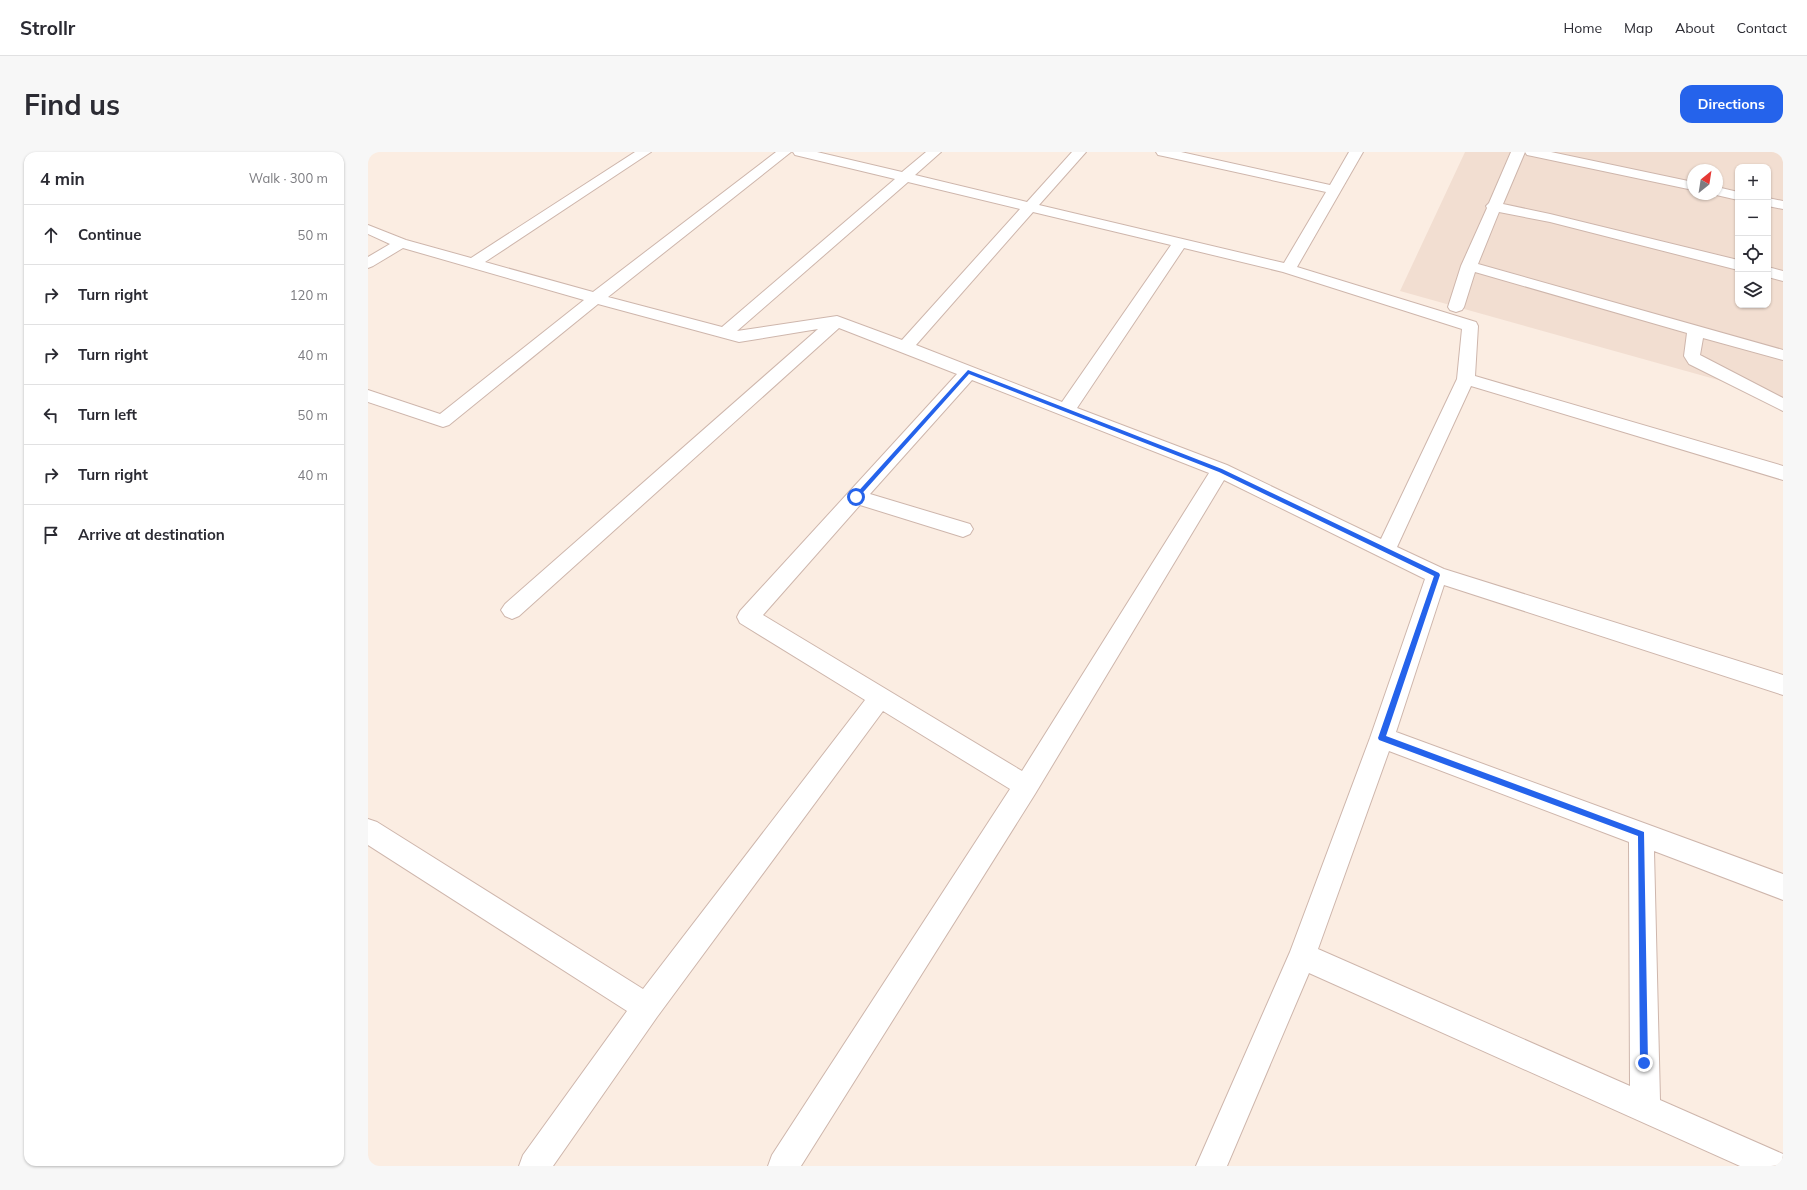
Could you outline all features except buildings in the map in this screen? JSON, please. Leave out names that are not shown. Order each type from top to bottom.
[{"type":"street","points":[[473,263],[644,152]]},
{"type":"street","points":[[368,396],[443,421],[596,298],[784,152]]},
{"type":"street","points":[[800,152],[1288,269],[1470,326],[1466,379],[1386,550]]},
{"type":"street","points":[[725,333],[934,152]]},
{"type":"street","points":[[905,347],[1080,152]]},
{"type":"street","points":[[1163,152],[1334,190]]},
{"type":"street","points":[[1288,269],[1356,152]]},
{"type":"street","points":[[1456,307],[1468,266],[1493,206],[1518,152]]},
{"type":"street","points":[[1532,152],[1687,185]]},
{"type":"street","points":[[1723,192],[1735,195]]},
{"type":"street","points":[[1771,203],[1783,205]]},
{"type":"street","points":[[1493,206],[1550,218],[1735,264]]},
{"type":"street","points":[[368,228],[401,243],[740,337],[838,321],[1220,470],[1437,575],[1783,685]]},
{"type":"street","points":[[368,263],[401,243]]},
{"type":"street","points":[[1066,410],[1180,243]]},
{"type":"street","points":[[1468,266],[1783,355]]},
{"type":"street","points":[[1771,273],[1783,276]]},
{"type":"street","points":[[512,610],[838,321]]},
{"type":"street","points":[[1696,331],[1692,356],[1696,360],[1783,405]]},
{"type":"street","points":[[968,372],[748,617],[1026,786]]},
{"type":"street","points":[[1466,379],[1783,473]]},
{"type":"street","points":[[783,1166],[1026,786],[1220,470]]},
{"type":"street","points":[[856,497],[963,529]]},
{"type":"street","points":[[1211,1166],[1302,956],[1382,738],[1437,575]]},
{"type":"street","points":[[534,1166],[647,1007],[880,697]]},
{"type":"street","points":[[1382,738],[1783,887]]},
{"type":"street","points":[[368,831],[647,1007]]},
{"type":"street","points":[[1641,834],[1645,1108]]},
{"type":"street","points":[[1302,956],[1775,1166]]},
{"type":"shaded area","points":[[1465,152],[1783,152],[1783,398],[1400,291]]},
{"type":"route","points":[[856,497],[968,372],[1220,470],[1437,575],[1382,738],[1641,834],[1644,1063]]}]
